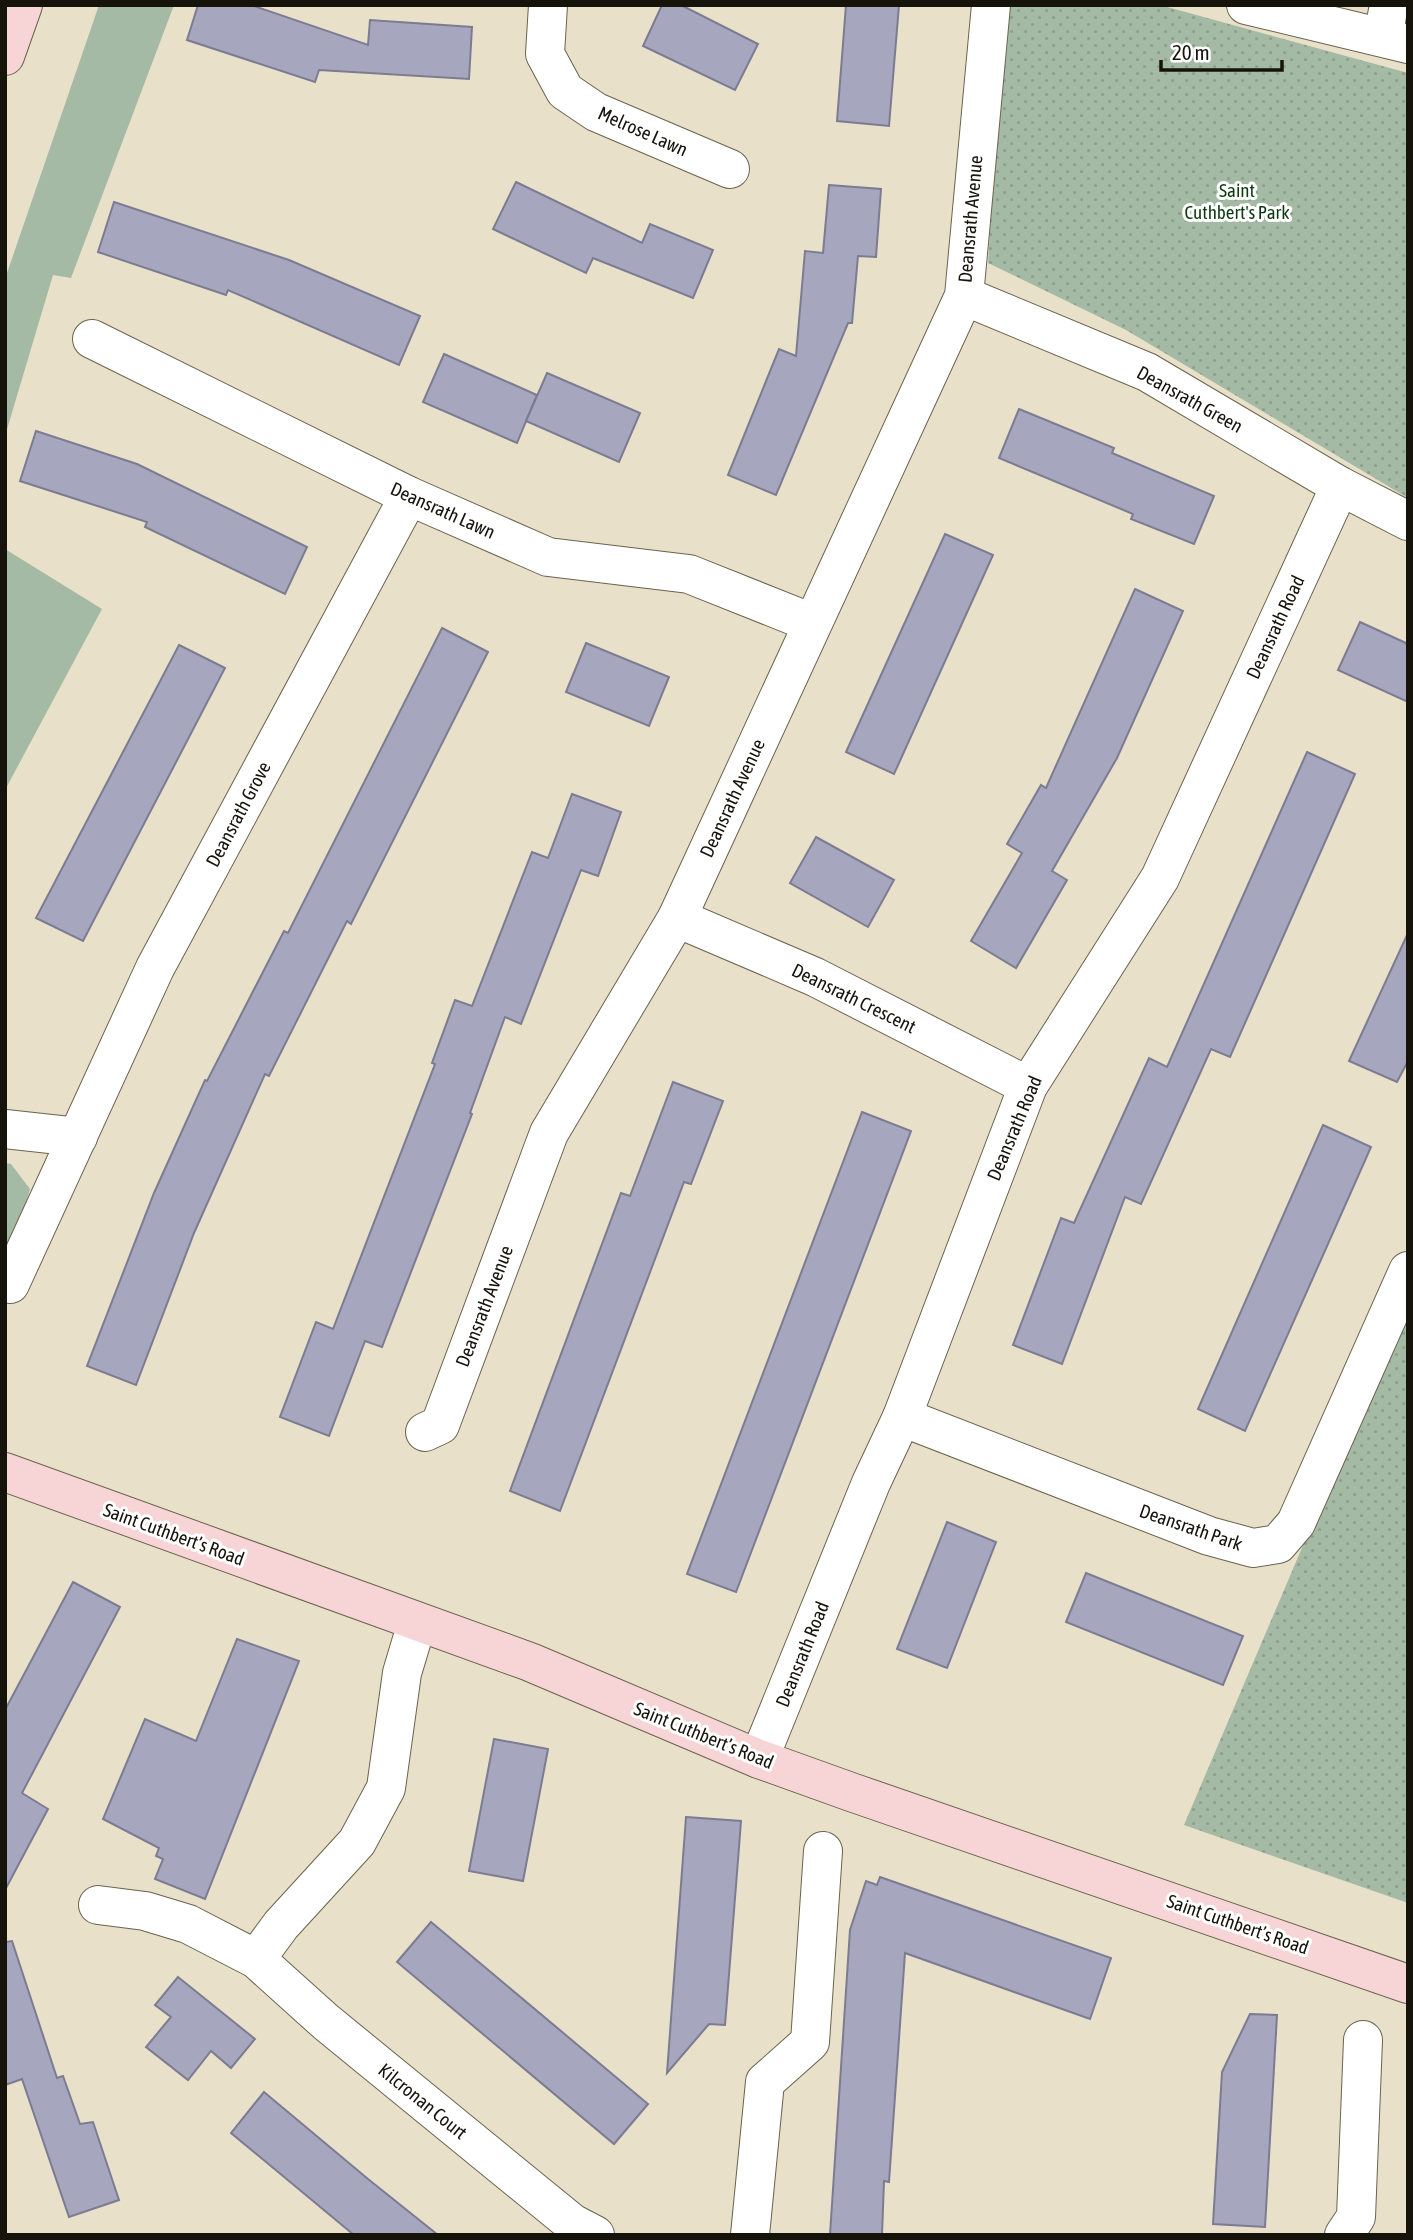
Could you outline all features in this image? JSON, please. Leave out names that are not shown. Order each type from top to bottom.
[{"type":"street","points":[[5,56],[23,5]]},
{"type":"street","name":"Melrose Lawn","points":[[548,5],[545,54],[565,91],[596,112],[730,169]]},
{"type":"street","name":"Deansrath Avenue","points":[[425,1432],[440,1425],[549,1133],[677,918],[964,296],[991,5]]},
{"type":"street","points":[[1246,5],[1393,29]]},
{"type":"street","name":"Deansrath Green","points":[[964,296],[1147,372],[1340,486],[1408,521]]},
{"type":"street","name":"Deansrath Lawn","points":[[92,339],[409,496],[548,556],[689,574],[812,623]]},
{"type":"street","name":"Deansrath Road","points":[[759,1759],[872,1483],[902,1417],[1028,1086],[1160,878],[1340,486]]},
{"type":"street","name":"Deansrath Grove","points":[[10,1284],[155,968],[409,496]]},
{"type":"street","name":"Deansrath Crescent","points":[[677,918],[815,976],[1028,1086]]},
{"type":"street","points":[[5,1129],[78,1137]]},
{"type":"street","name":"Deansrath Park","points":[[902,1417],[1209,1536],[1252,1548],[1278,1544],[1296,1523],[1408,1271]]},
{"type":"street","name":"Saint Cuthbert’s Road","points":[[5,1472],[530,1662],[759,1759],[1408,1984]]},
{"type":"street","points":[[256,1959],[281,1925],[357,1842],[386,1788],[402,1673],[417,1623]]},
{"type":"street","points":[[750,2235],[765,2082],[810,2042],[823,1851]]},
{"type":"street","name":"Kilcronan Court","points":[[98,1905],[145,1911],[188,1924],[256,1959],[326,2022],[572,2223],[595,2235]]},
{"type":"street","points":[[1344,2235],[1356,2217],[1363,2040]]},
{"type":"green space","points":[[99,5],[174,5],[71,278],[53,275],[5,436],[5,279]]},
{"type":"green space","name":"Saint Cuthbert's Park","points":[[1003,5],[1160,5],[1408,73],[1408,498],[1126,330],[988,263]]},
{"type":"green space","points":[[5,549],[102,609],[5,790]]},
{"type":"green space","points":[[5,1163],[11,1164],[30,1189],[12,1252],[5,1254]]},
{"type":"green space","points":[[1408,1299],[1408,1903],[1184,1825]]},
{"type":"building","points":[[198,5],[251,5],[368,45],[370,20],[472,27],[469,79],[319,70],[315,82],[187,40]]},
{"type":"building","points":[[662,5],[681,5],[758,44],[735,90],[643,46]]},
{"type":"building","points":[[846,5],[899,5],[889,126],[837,121]]},
{"type":"building","points":[[516,182],[642,243],[650,224],[713,250],[693,298],[593,258],[586,273],[493,229]]},
{"type":"building","points":[[829,185],[881,189],[876,257],[858,256],[852,323],[848,323],[776,495],[728,475],[779,349],[796,356],[805,251],[823,253]]},
{"type":"building","points":[[114,202],[289,260],[420,316],[399,365],[228,290],[226,295],[98,252]]},
{"type":"building","points":[[444,354],[537,395],[517,443],[423,402]]},
{"type":"building","points":[[547,373],[640,413],[619,462],[526,421]]},
{"type":"building","points":[[1019,409],[1114,448],[1112,453],[1214,496],[1194,544],[1131,519],[1133,514],[999,458]]},
{"type":"building","points":[[36,431],[137,464],[307,547],[285,594],[145,527],[147,522],[20,481]]},
{"type":"building","points":[[945,534],[993,555],[894,774],[846,752]]},
{"type":"building","points":[[1135,589],[1183,611],[1117,758],[1052,871],[1067,880],[1016,968],[971,941],[1022,853],[1007,844],[1041,785],[1046,788]]},
{"type":"building","points":[[1360,622],[1408,644],[1408,702],[1338,670]]},
{"type":"building","points":[[442,628],[488,652],[351,924],[347,921],[269,1076],[265,1074],[194,1233],[136,1385],[87,1366],[154,1193],[205,1080],[207,1081],[284,931],[288,933]]},
{"type":"building","points":[[586,643],[669,677],[649,726],[566,692]]},
{"type":"building","points":[[179,645],[225,668],[83,941],[36,918]]},
{"type":"building","points":[[1307,752],[1355,774],[1230,1057],[1211,1049],[1141,1204],[1125,1197],[1062,1364],[1013,1345],[1061,1218],[1074,1223],[1149,1058],[1167,1067]]},
{"type":"building","points":[[572,794],[621,812],[598,876],[581,870],[521,1024],[505,1017],[470,1113],[472,1114],[382,1347],[365,1341],[329,1436],[280,1417],[316,1322],[333,1329],[435,1064],[432,1063],[455,1000],[472,1006],[532,852],[548,858]]},
{"type":"building","points":[[816,837],[894,880],[868,927],[790,883]]},
{"type":"building","points":[[1408,933],[1408,1061],[1397,1082],[1349,1061]]},
{"type":"building","points":[[673,1082],[723,1101],[691,1184],[684,1182],[560,1511],[510,1491],[621,1193],[630,1196]]},
{"type":"building","points":[[862,1112],[911,1131],[736,1592],[687,1574]]},
{"type":"building","points":[[1323,1125],[1371,1147],[1245,1431],[1198,1409]]},
{"type":"building","points":[[947,1522],[996,1542],[947,1668],[897,1649]]},
{"type":"building","points":[[1086,1573],[1243,1636],[1223,1685],[1066,1622]]},
{"type":"building","points":[[73,1582],[120,1607],[22,1793],[48,1809],[5,1890],[5,1710]]},
{"type":"building","points":[[237,1639],[299,1661],[205,1899],[155,1879],[163,1859],[156,1856],[159,1848],[103,1819],[145,1719],[196,1741]]},
{"type":"building","points":[[494,1739],[548,1749],[523,1881],[469,1871]]},
{"type":"building","points":[[686,1817],[741,1821],[725,2025],[709,2024],[667,2073]]},
{"type":"building","points":[[880,1877],[1111,1958],[1090,2019],[905,1953],[889,2182],[884,2181],[882,2235],[830,2235],[850,1930],[866,1881],[877,1885]]},
{"type":"building","points":[[431,1922],[648,2104],[614,2144],[397,1962]]},
{"type":"building","points":[[12,1941],[57,2078],[63,2076],[80,2124],[93,2122],[119,2200],[69,2217],[22,2079],[5,2085],[5,1942]]},
{"type":"building","points":[[178,1977],[255,2039],[231,2068],[211,2051],[188,2080],[146,2047],[171,2017],[155,2005]]},
{"type":"building","points":[[1250,2014],[1277,2015],[1265,2227],[1213,2224],[1222,2072]]},
{"type":"building","points":[[264,2092],[438,2235],[354,2235],[231,2133]]}]
